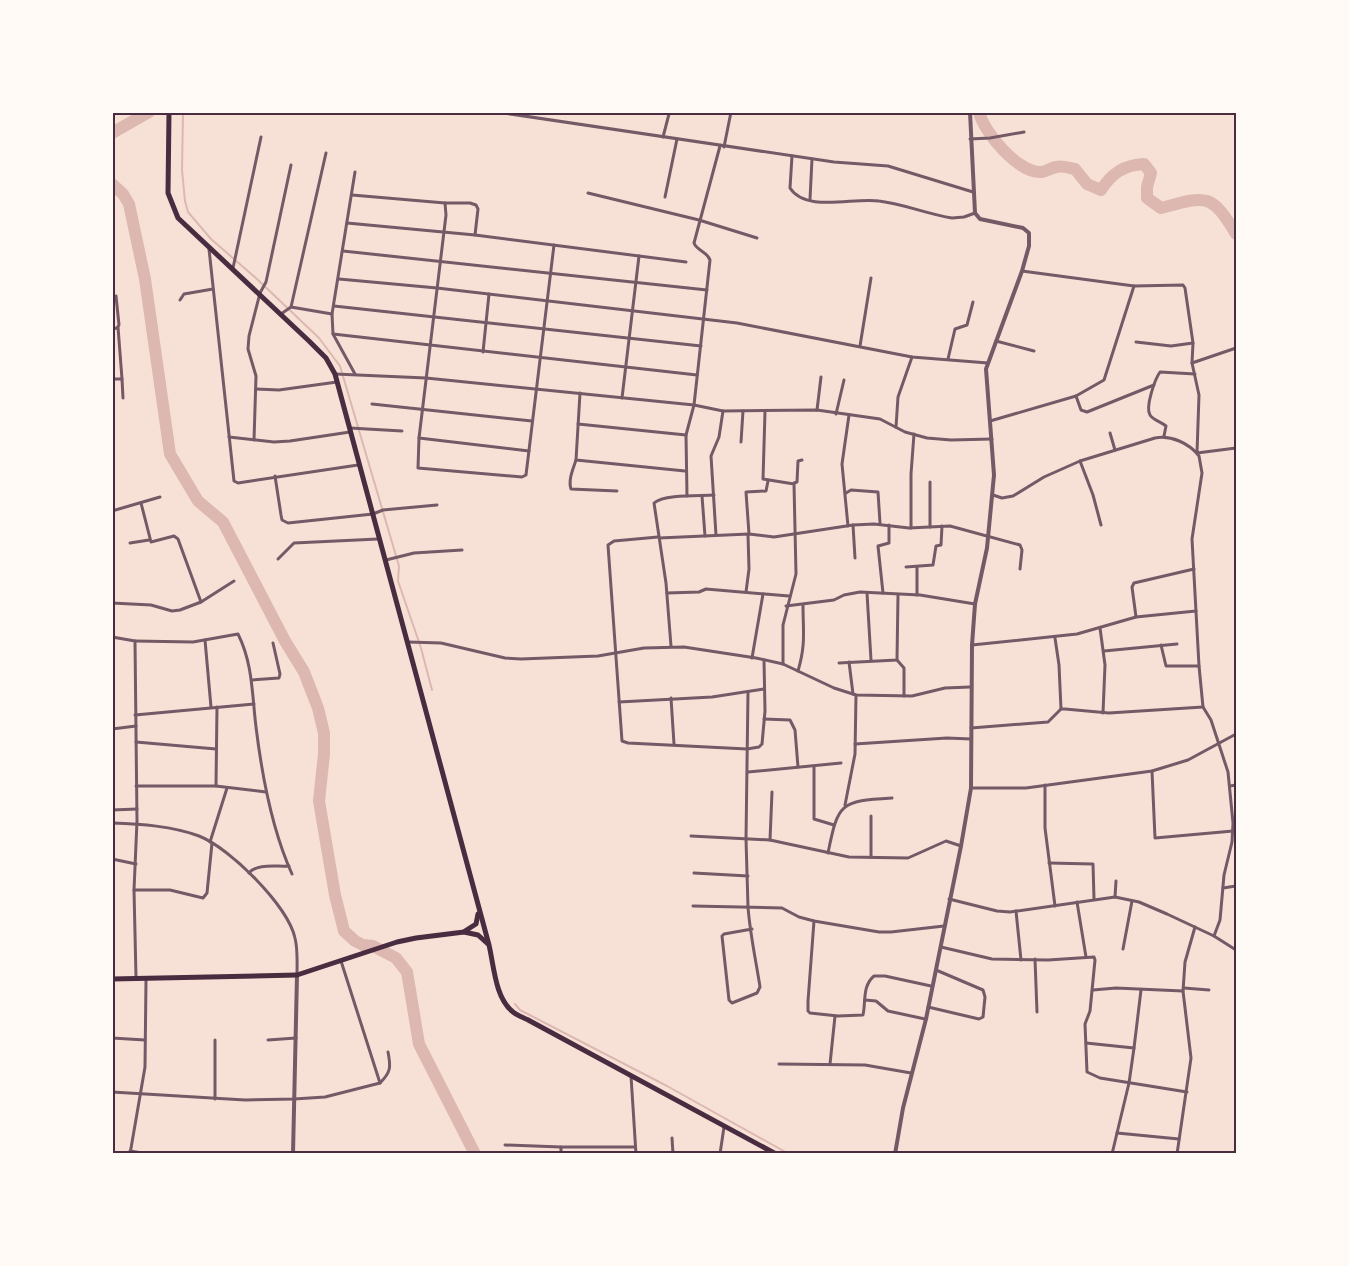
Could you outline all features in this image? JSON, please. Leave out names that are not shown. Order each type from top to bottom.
[{"type":"main road","points":[[170,112],[168,193],[178,218],[208,248],[260,293],[326,358],[335,374],[502,997],[512,1011],[776,1154]]},
{"type":"main road","points":[[464,932],[476,924],[479,908]]},
{"type":"main road","points":[[112,979],[297,975],[397,942],[464,932],[478,935],[489,945]]},
{"type":"street","points":[[496,112],[812,159],[888,166],[973,192]]},
{"type":"street","points":[[687,496],[686,435],[694,405],[705,319],[709,257],[694,243],[731,112]]},
{"type":"street","points":[[895,1154],[961,846],[970,788],[970,687],[975,604],[988,538],[993,495],[992,439],[986,381],[988,363],[1022,271],[1030,241],[1026,230],[980,219],[975,213],[970,112]]},
{"type":"street","points":[[663,137],[669,114]]},
{"type":"street","points":[[970,138],[990,138],[1024,132]]},
{"type":"street","points":[[233,270],[261,137]]},
{"type":"street","points":[[665,197],[677,139]]},
{"type":"street","points":[[281,314],[291,307],[326,153]]},
{"type":"street","points":[[792,156],[789,183],[791,190],[810,200],[831,204],[877,200],[952,218],[975,213]]},
{"type":"street","points":[[810,200],[812,159]]},
{"type":"street","points":[[254,440],[256,376],[248,349],[249,336],[260,293],[266,282],[291,165]]},
{"type":"street","points":[[355,172],[332,314],[333,334],[355,374]]},
{"type":"street","points":[[588,193],[699,220],[757,238]]},
{"type":"street","points":[[351,196],[354,194],[445,203],[470,203],[476,205],[478,209],[475,235]]},
{"type":"street","points":[[445,203],[441,260],[419,438],[418,468],[523,477],[526,475],[554,244]]},
{"type":"street","points":[[347,223],[444,231],[686,262]]},
{"type":"street","points":[[208,248],[234,481],[238,483],[360,465]]},
{"type":"street","points":[[343,251],[707,290]]},
{"type":"street","points":[[622,398],[639,256]]},
{"type":"street","points":[[1022,271],[1134,286],[1181,284],[1185,286],[1192,343],[1192,363],[1199,395],[1197,453]]},
{"type":"street","points":[[860,346],[870,278]]},
{"type":"street","points":[[339,279],[547,300],[737,323],[912,357],[988,363]]},
{"type":"street","points":[[990,421],[1076,396],[1104,380],[1134,286]]},
{"type":"street","points":[[180,300],[184,294],[213,289]]},
{"type":"street","points":[[483,352],[489,294]]},
{"type":"street","points":[[116,296],[123,398]]},
{"type":"street","points":[[948,359],[956,329],[967,325],[973,302]]},
{"type":"street","points":[[334,306],[701,346]]},
{"type":"street","points":[[291,307],[332,314]]},
{"type":"street","points":[[112,328],[118,327]]},
{"type":"street","points":[[333,334],[697,375]]},
{"type":"street","points":[[996,341],[1034,351]]},
{"type":"street","points":[[1136,342],[1167,346],[1192,343]]},
{"type":"street","points":[[1192,363],[1236,348]]},
{"type":"street","points":[[896,427],[898,397],[912,357]]},
{"type":"street","points":[[1164,436],[1165,425],[1148,412],[1148,404],[1160,372],[1195,374]]},
{"type":"street","points":[[335,374],[426,378],[694,405],[723,411],[817,410],[879,419],[915,434],[938,440],[992,439]]},
{"type":"street","points":[[817,410],[821,377]]},
{"type":"street","points":[[112,379],[122,379]]},
{"type":"street","points":[[836,414],[844,380]]},
{"type":"street","points":[[256,389],[279,390],[337,382]]},
{"type":"street","points":[[1076,396],[1081,410],[1087,412],[1154,386]]},
{"type":"street","points":[[580,393],[576,460],[572,472],[571,489],[617,491]]},
{"type":"street","points":[[372,404],[532,421]]},
{"type":"street","points":[[716,535],[711,456],[719,437],[723,411]]},
{"type":"street","points":[[741,442],[743,411]]},
{"type":"street","points":[[765,412],[763,479],[794,483]]},
{"type":"street","points":[[848,526],[842,464],[849,415]]},
{"type":"street","points":[[578,424],[686,435]]},
{"type":"street","points":[[229,437],[290,441],[351,430],[402,431]]},
{"type":"street","points":[[1110,433],[1115,450]]},
{"type":"street","points":[[911,528],[911,474],[915,434]]},
{"type":"street","points":[[993,495],[1002,498],[1013,496],[1044,477],[1080,461],[1164,436],[1175,439],[1197,453],[1201,460],[1202,473],[1192,532],[1199,666],[1203,707],[1211,720],[1220,744],[1230,786],[1233,831],[1220,920],[1214,936]]},
{"type":"street","points":[[419,438],[529,451]]},
{"type":"street","points":[[1197,453],[1236,448]]},
{"type":"street","points":[[576,460],[686,471]]},
{"type":"street","points":[[783,664],[783,625],[796,574],[794,483],[797,482],[798,461],[802,460]]},
{"type":"street","points":[[1080,461],[1101,525]]},
{"type":"street","points":[[275,476],[281,515],[285,522],[373,514],[382,510],[437,505]]},
{"type":"street","points":[[746,592],[749,569],[746,492],[748,490],[766,491],[768,481]]},
{"type":"street","points":[[930,482],[930,527]]},
{"type":"street","points":[[845,494],[848,490],[878,492],[880,524]]},
{"type":"street","points":[[671,646],[667,593],[653,505],[655,501],[714,495]]},
{"type":"street","points":[[702,496],[705,536]]},
{"type":"street","points":[[112,511],[160,498]]},
{"type":"street","points":[[141,503],[149,540]]},
{"type":"street","points":[[764,660],[764,719],[762,744],[759,747],[747,749],[622,741],[608,543],[716,535],[748,534],[774,537],[853,525],[880,524],[911,528],[942,526],[956,527],[1021,546],[1020,569]]},
{"type":"street","points":[[853,525],[855,558]]},
{"type":"street","points":[[883,594],[878,546],[888,544],[889,525]]},
{"type":"street","points":[[906,567],[933,565],[936,546],[941,545],[942,526]]},
{"type":"street","points":[[130,543],[149,540],[153,542],[174,536],[178,538],[201,602]]},
{"type":"street","points":[[278,559],[294,543],[380,538]]},
{"type":"street","points":[[386,560],[414,553],[462,550]]},
{"type":"street","points":[[917,566],[917,595]]},
{"type":"street","points":[[1136,617],[1132,588],[1134,583],[1194,570]]},
{"type":"street","points":[[112,603],[151,605],[172,610],[201,602],[234,581]]},
{"type":"street","points":[[667,593],[699,592],[706,589],[789,596]]},
{"type":"street","points":[[786,606],[834,600],[852,593],[917,595],[975,604]]},
{"type":"street","points":[[867,593],[871,660]]},
{"type":"street","points":[[752,658],[763,594]]},
{"type":"street","points":[[898,595],[897,660],[904,668],[904,696]]},
{"type":"street","points":[[798,671],[803,655],[805,628],[803,605]]},
{"type":"street","points":[[972,645],[1055,638],[1136,617],[1196,611]]},
{"type":"street","points":[[1100,628],[1106,671],[1103,713]]},
{"type":"street","points":[[112,637],[135,641],[193,642],[238,634],[249,660],[266,792],[292,874]]},
{"type":"street","points":[[1055,638],[1059,664],[1061,710]]},
{"type":"street","points":[[205,640],[211,707]]},
{"type":"street","points":[[135,641],[136,979]]},
{"type":"street","points":[[407,642],[441,643],[505,658],[598,656],[671,646],[783,664],[834,688],[855,695],[904,696],[970,687]]},
{"type":"street","points":[[252,680],[279,678],[273,643]]},
{"type":"street","points":[[1104,651],[1177,644]]},
{"type":"street","points":[[1161,645],[1166,666],[1199,666]]},
{"type":"street","points":[[839,663],[897,660]]},
{"type":"street","points":[[845,806],[855,744],[855,695],[849,662]]},
{"type":"street","points":[[619,702],[712,697],[764,689]]},
{"type":"street","points":[[748,692],[746,839],[748,907],[752,929],[760,989],[757,993],[732,1003],[729,1000],[722,936],[752,929]]},
{"type":"street","points":[[671,698],[675,744]]},
{"type":"street","points":[[135,715],[254,704]]},
{"type":"street","points":[[216,786],[217,707]]},
{"type":"street","points":[[971,728],[1048,722],[1061,710],[1103,713],[1203,707]]},
{"type":"street","points":[[764,719],[792,722],[795,730],[798,767]]},
{"type":"street","points":[[112,729],[136,726]]},
{"type":"street","points":[[970,788],[1026,788],[1152,771],[1183,762],[1236,734]]},
{"type":"street","points":[[855,744],[947,738],[971,739]]},
{"type":"street","points":[[136,742],[216,749]]},
{"type":"street","points":[[748,771],[841,763]]},
{"type":"street","points":[[814,766],[814,819],[834,825]]},
{"type":"street","points":[[1152,771],[1155,838],[1233,831]]},
{"type":"street","points":[[1045,785],[1045,828],[1055,906]]},
{"type":"street","points":[[1230,786],[1236,785]]},
{"type":"street","points":[[136,786],[216,786],[266,792]]},
{"type":"street","points":[[134,890],[170,890],[203,898],[207,893],[211,842],[227,788]]},
{"type":"street","points":[[770,840],[772,792]]},
{"type":"street","points":[[828,853],[837,815],[845,806],[854,801],[892,798]]},
{"type":"street","points":[[112,810],[137,809]]},
{"type":"street","points":[[871,816],[871,857]]},
{"type":"street","points":[[112,823],[171,829],[200,836],[211,842],[268,892],[291,926],[295,937],[297,975],[293,1154]]},
{"type":"street","points":[[691,836],[770,840],[849,857],[908,858],[946,841],[961,846]]},
{"type":"street","points":[[112,859],[136,864]]},
{"type":"street","points":[[1049,864],[1093,864],[1094,899]]},
{"type":"street","points":[[249,873],[258,867],[289,866]]},
{"type":"street","points":[[694,873],[748,876]]},
{"type":"street","points":[[1115,897],[1116,881]]},
{"type":"street","points":[[1223,888],[1236,886]]},
{"type":"street","points":[[949,899],[997,911],[1016,911],[1115,897],[1132,901],[1195,927],[1236,950]]},
{"type":"street","points":[[1123,949],[1132,901]]},
{"type":"street","points":[[1077,902],[1086,957]]},
{"type":"street","points":[[693,906],[782,908],[799,917],[814,921],[891,932],[944,926]]},
{"type":"street","points":[[1016,911],[1022,960]]},
{"type":"street","points":[[814,921],[808,1011],[810,1013],[836,1016],[863,1015],[867,982],[876,976],[931,986]]},
{"type":"street","points":[[1177,1154],[1191,1058],[1183,990],[1188,945],[1195,927]]},
{"type":"street","points":[[939,946],[983,958],[1022,960],[1094,957],[1090,1011],[1085,1024],[1086,1070],[1089,1074],[1129,1083],[1186,1092]]},
{"type":"street","points":[[1035,959],[1037,1012]]},
{"type":"street","points":[[341,961],[380,1083]]},
{"type":"street","points":[[928,1007],[979,1019],[983,1017],[985,997],[983,990],[934,970]]},
{"type":"street","points":[[146,979],[145,1067],[130,1152],[148,1154]]},
{"type":"street","points":[[1092,990],[1116,988],[1209,990]]},
{"type":"street","points":[[1112,1154],[1129,1083],[1141,989]]},
{"type":"street","points":[[865,1000],[876,1001],[888,1011],[925,1019]]},
{"type":"street","points":[[830,1064],[836,1016]]},
{"type":"street","points":[[112,1038],[145,1040]]},
{"type":"street","points":[[268,1040],[296,1038]]},
{"type":"street","points":[[215,1040],[215,1099]]},
{"type":"street","points":[[1086,1043],[1134,1048]]},
{"type":"street","points":[[112,1092],[215,1099],[325,1097],[380,1083],[389,1074],[391,1068],[388,1052]]},
{"type":"street","points":[[779,1064],[865,1065],[912,1073]]},
{"type":"street","points":[[630,1074],[636,1154]]},
{"type":"street","points":[[720,1154],[724,1125]]},
{"type":"street","points":[[1116,1133],[1179,1139]]},
{"type":"street","points":[[672,1138],[674,1154]]},
{"type":"street","points":[[505,1146],[634,1147]]},
{"type":"street","points":[[561,1148],[561,1154]]},
{"type":"waterway","points":[[112,133],[149,112]]},
{"type":"waterway","points":[[183,112],[182,170],[188,212],[211,239],[319,338],[340,366],[399,566],[398,581],[421,648],[432,690]]},
{"type":"waterway","points":[[979,112],[988,131],[1004,151],[1033,171],[1042,172],[1058,166],[1075,169],[1087,184],[1101,190],[1119,171],[1130,166],[1144,164],[1151,173],[1147,198],[1161,208],[1188,201],[1206,201],[1220,211],[1236,234]]},
{"type":"waterway","points":[[112,184],[123,194],[129,204],[145,279],[170,454],[198,501],[223,522],[285,641],[304,672],[318,708],[324,733],[319,801],[335,895],[344,931],[355,941],[373,946],[396,958],[407,972],[419,1044],[475,1154]]},
{"type":"waterway","points":[[515,1004],[520,1010],[667,1086],[789,1154]]}]
